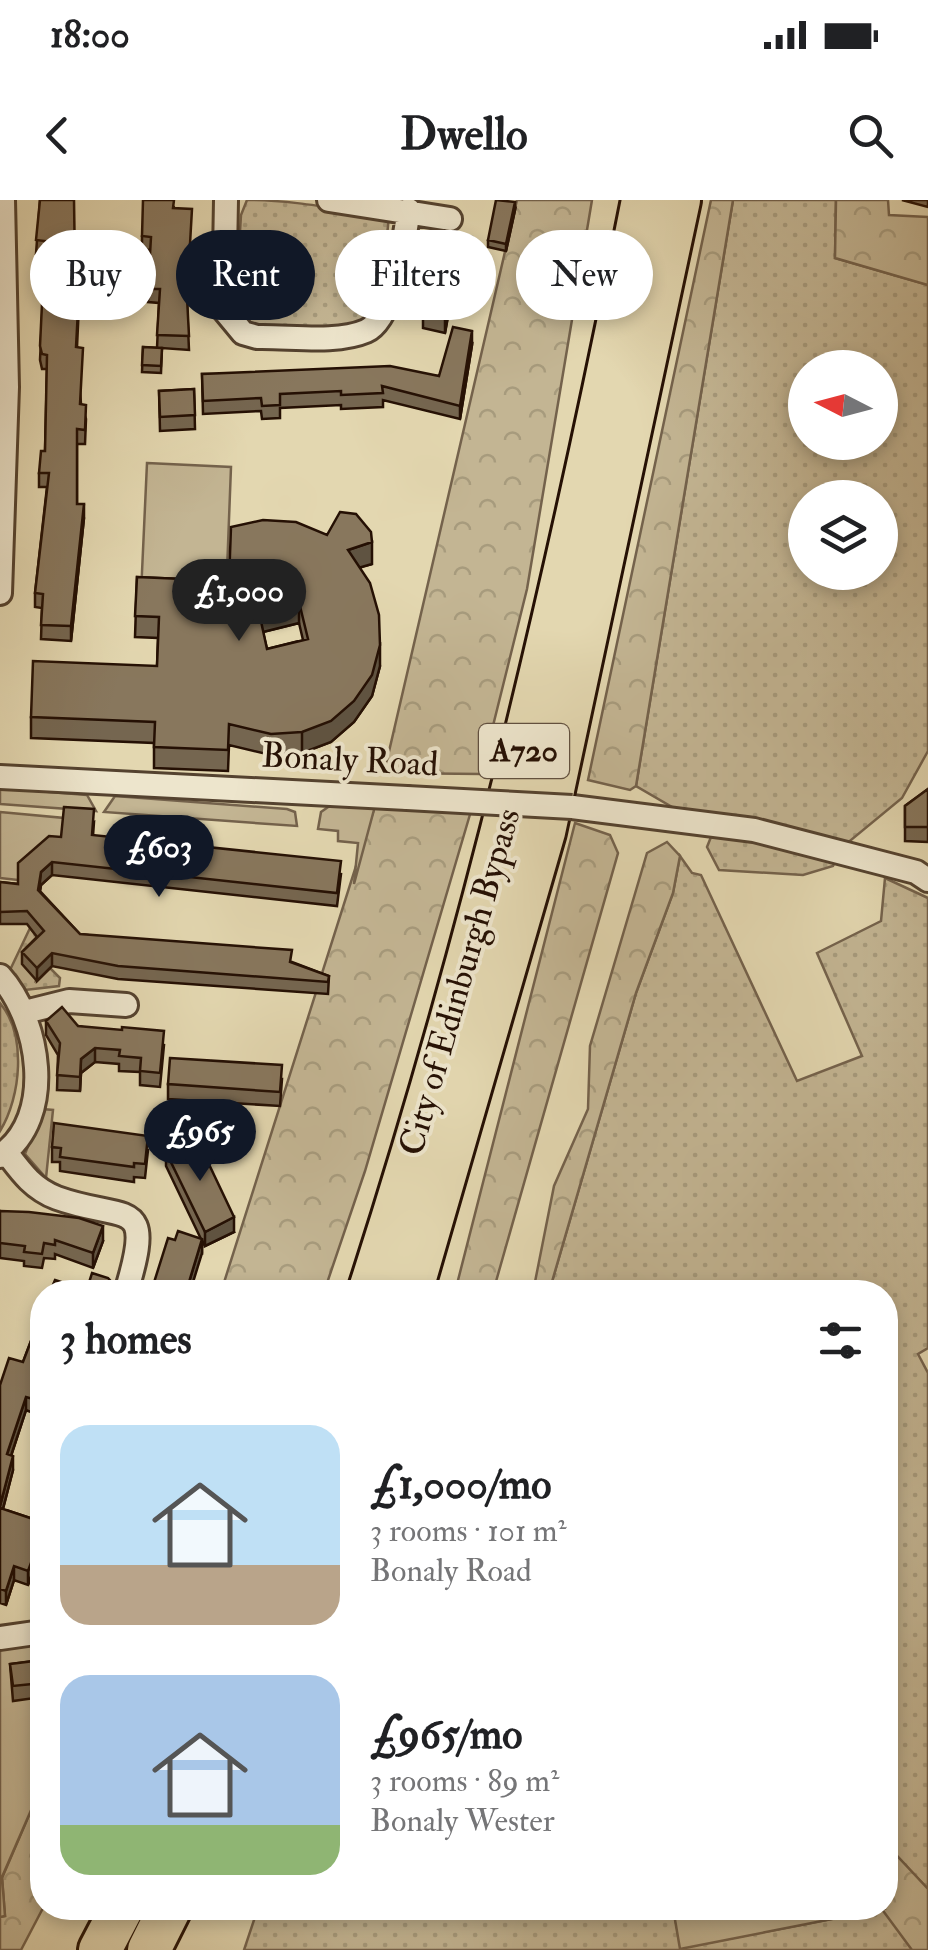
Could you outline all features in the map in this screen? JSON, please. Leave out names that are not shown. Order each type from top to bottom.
[{"type":"highway","name":"City of Edinburgh Bypass","points":[[373,1280],[507,825],[585,488],[643,200]]},
{"type":"highway","name":"City of Edinburgh Bypass","points":[[414,1280],[544,832],[679,200]]},
{"type":"highway","points":[[100,1950],[116,1920]]},
{"type":"highway","points":[[149,1950],[164,1920]]},
{"type":"street","points":[[0,593],[3,200]]},
{"type":"street","points":[[226,200],[224,310],[243,333],[257,337],[353,335],[375,326],[389,299],[409,210]]},
{"type":"street","points":[[329,200],[450,219]]},
{"type":"street","name":"Bonaly Road","points":[[0,776],[572,807],[754,830],[916,872],[928,880]]},
{"type":"street","points":[[0,976],[25,1012],[34,1044],[34,1091],[22,1130],[3,1154],[32,1185],[59,1198],[121,1211],[131,1218],[138,1240],[129,1280]]},
{"type":"street","points":[[25,1012],[69,1001],[126,1005]]},
{"type":"street","points":[[0,1638],[30,1634]]},
{"type":"green space","points":[[247,200],[389,216],[388,230],[335,230],[335,320],[366,320],[360,326],[257,330],[245,320],[315,320],[315,230],[240,230]]},
{"type":"green space","points":[[517,200],[592,200],[587,230],[516,230],[516,320],[572,320],[527,589],[481,774],[384,773],[489,320],[496,320],[496,290]]},
{"type":"green space","points":[[711,200],[733,200],[636,786],[630,790],[588,780]]},
{"type":"green space","points":[[733,200],[836,200],[835,258],[928,285],[928,751],[902,798],[845,845],[679,811],[636,786]]},
{"type":"green space","points":[[836,200],[888,200],[889,215],[928,217],[928,285],[835,258]]},
{"type":"green space","points":[[147,463],[231,467],[226,597],[141,594]]},
{"type":"green space","points":[[0,788],[87,795],[96,811],[0,804]]},
{"type":"green space","points":[[115,796],[287,809],[295,812],[297,826],[104,812]]},
{"type":"green space","points":[[331,805],[375,806],[354,884],[358,843],[338,841],[338,831],[318,829],[321,812]]},
{"type":"green space","points":[[375,806],[471,811],[365,1171],[328,1280],[225,1280]]},
{"type":"green space","points":[[0,812],[64,818],[61,850],[18,880],[0,878]]},
{"type":"green space","points":[[575,823],[610,835],[618,853],[496,1280],[458,1280]]},
{"type":"green space","points":[[734,835],[837,858],[833,866],[803,875],[719,870],[707,847],[711,837]]},
{"type":"green space","points":[[667,842],[680,856],[673,893],[636,993],[552,1280],[535,1280],[554,1186],[588,1109],[590,1046],[647,853]]},
{"type":"green space","points":[[680,856],[692,873],[701,875],[797,1081],[862,1056],[817,953],[881,921],[885,878],[928,898],[928,1348],[918,1354],[928,1373],[928,1889],[898,1857],[898,1280],[552,1280],[636,993],[673,893]]},
{"type":"green space","points":[[30,928],[43,944],[36,980],[50,968],[60,978],[59,986],[25,990],[10,970]]},
{"type":"green space","points":[[0,1003],[14,1032],[18,1066],[13,1101],[0,1131]]},
{"type":"green space","points":[[42,1109],[53,1110],[46,1178],[25,1154]]},
{"type":"green space","points":[[30,1646],[30,1813],[2,1877],[5,1916],[0,1917],[0,1650]]},
{"type":"green space","points":[[30,1813],[30,1920],[37,1920],[21,1950],[0,1950],[0,1917],[5,1916],[2,1878]]},
{"type":"green space","points":[[898,1857],[928,1889],[928,1950],[912,1950],[890,1920],[898,1920]]},
{"type":"green space","points":[[254,1920],[675,1920],[681,1948],[826,1920],[891,1920],[914,1950],[244,1950]]},
{"type":"green space","points":[[675,1920],[827,1920],[680,1949]]},
{"type":"building","points":[[40,200],[74,200],[74,230],[37,230]]},
{"type":"building","points":[[143,200],[174,200],[173,208],[192,209],[191,230],[176,230],[176,320],[188,320],[189,336],[157,335],[160,289],[156,289],[156,230],[142,230]]},
{"type":"building","points":[[496,200],[515,202],[506,244],[496,242],[496,230],[490,230]]},
{"type":"building","points":[[41,320],[77,320],[76,347],[83,348],[80,404],[86,405],[85,430],[77,429],[77,504],[84,504],[71,626],[41,625],[43,594],[35,593],[49,473],[39,473],[41,451],[45,451],[47,355],[42,354]]},
{"type":"building","points":[[453,327],[472,331],[460,406],[382,386],[383,393],[280,394],[280,405],[262,406],[261,398],[203,401],[202,374],[390,366],[439,376]]},
{"type":"building","points":[[143,347],[162,348],[161,366],[142,365]]},
{"type":"building","points":[[194,389],[195,415],[160,417],[159,391]]},
{"type":"building","points":[[340,512],[356,514],[371,532],[372,542],[348,550],[370,583],[379,615],[380,645],[372,675],[354,701],[331,721],[302,732],[271,734],[229,724],[228,750],[154,747],[155,722],[31,717],[33,661],[157,666],[159,617],[135,616],[137,577],[229,581],[231,527],[263,520],[296,522],[327,535]],"holes":[[[299,602],[308,639],[267,649],[259,612]]]},
{"type":"building","points":[[928,789],[928,827],[905,827],[905,806]]},
{"type":"building","points":[[64,807],[94,809],[92,835],[341,861],[337,893],[52,862],[41,872],[38,890],[80,934],[292,950],[290,962],[329,976],[328,982],[118,966],[52,953],[37,968],[22,952],[44,931],[27,911],[0,912],[0,882],[18,884],[18,863],[49,836],[61,837]]},
{"type":"building","points":[[62,1007],[78,1026],[164,1031],[160,1073],[140,1071],[141,1058],[119,1056],[120,1050],[95,1048],[81,1059],[80,1077],[57,1075],[60,1043],[46,1021]]},
{"type":"building","points":[[170,1058],[282,1065],[280,1092],[168,1084]]},
{"type":"building","points":[[54,1123],[148,1136],[145,1164],[134,1163],[134,1167],[60,1157],[61,1148],[52,1147]]},
{"type":"building","points":[[196,1137],[234,1217],[205,1232],[166,1152]]},
{"type":"building","points":[[0,1211],[79,1218],[103,1226],[93,1253],[55,1240],[55,1245],[44,1243],[42,1254],[24,1252],[25,1246],[0,1243]]},
{"type":"building","points":[[178,1231],[202,1239],[190,1280],[155,1280],[168,1238],[175,1240]]},
{"type":"building","points":[[92,1273],[110,1280],[90,1280]]},
{"type":"building","points":[[30,1344],[30,1398],[26,1397],[7,1454],[13,1456],[0,1506],[0,1385],[9,1358],[23,1362]]},
{"type":"building","points":[[0,1508],[30,1518],[30,1566],[28,1571],[14,1566],[6,1591],[0,1589]]},
{"type":"building","points":[[30,1662],[30,1684],[13,1686],[10,1664]]}]
